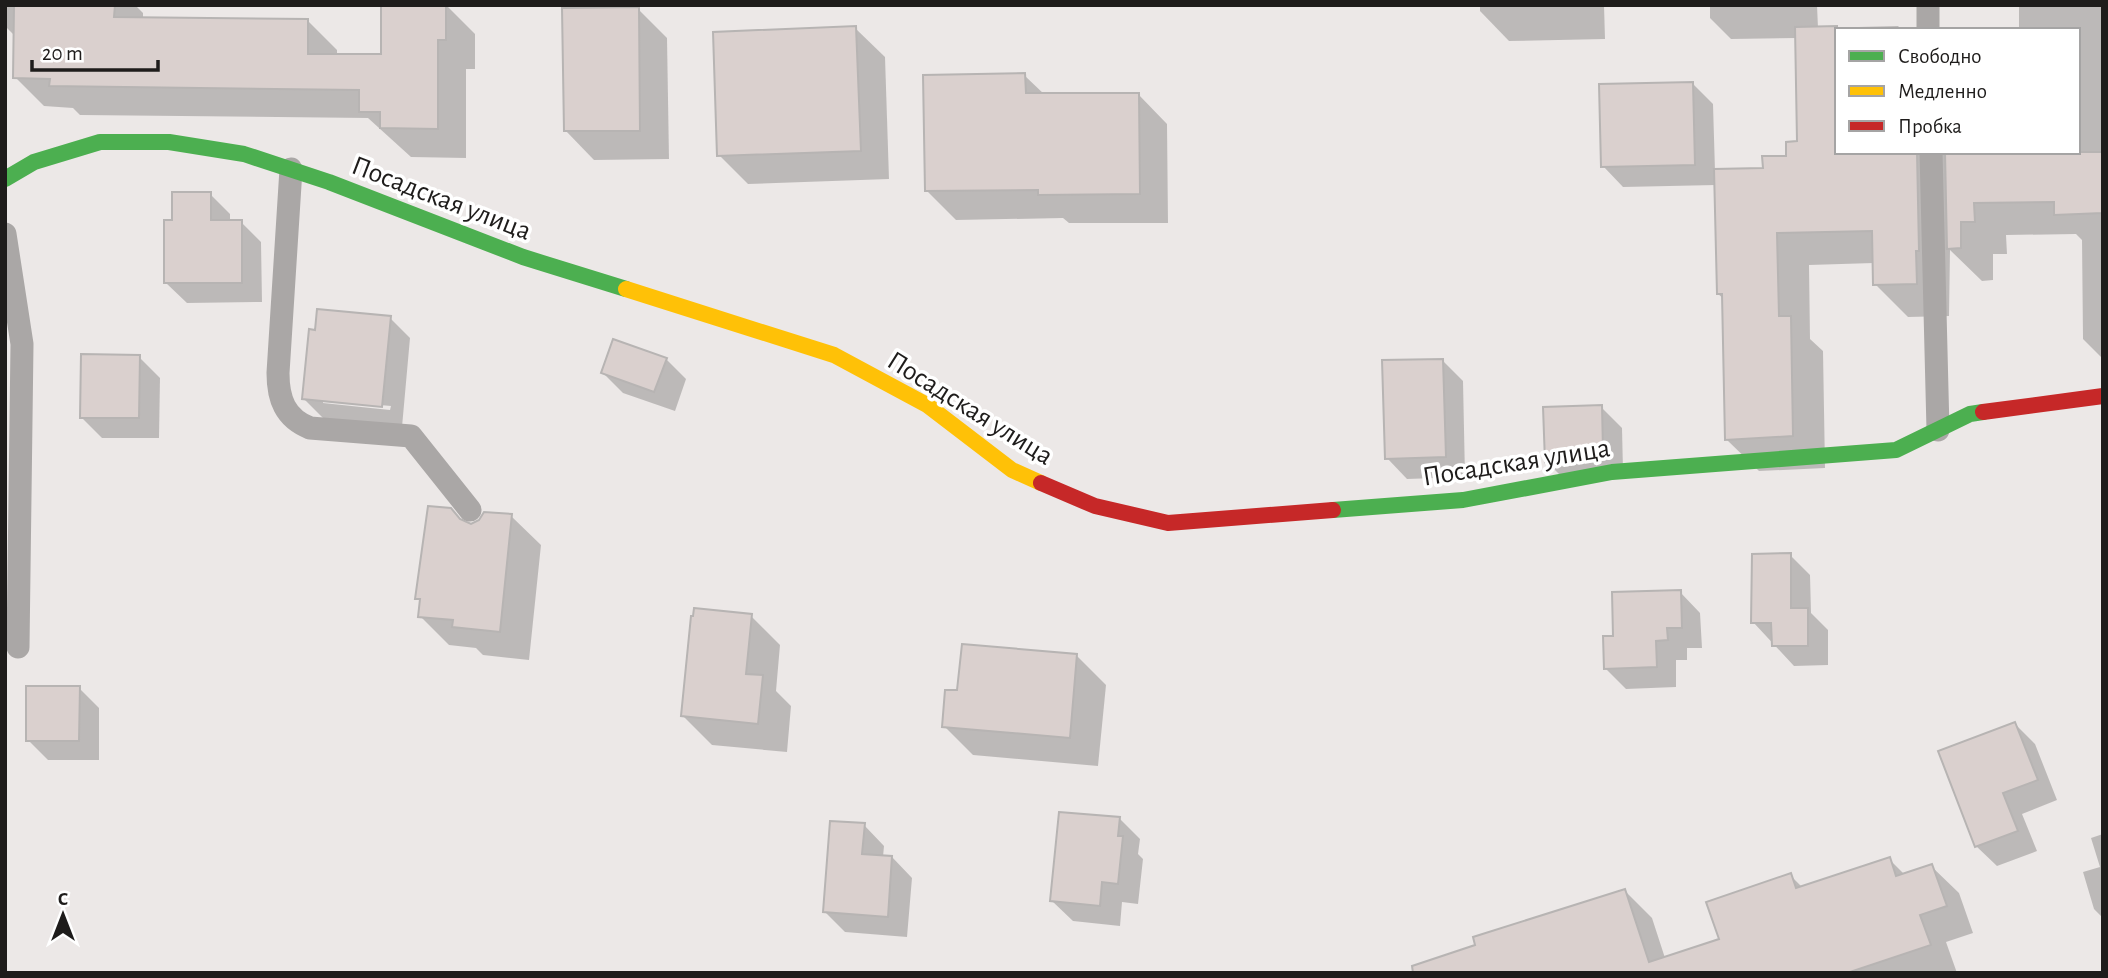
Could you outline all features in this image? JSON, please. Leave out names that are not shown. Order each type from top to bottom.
[{"type":"street","name":"Посадская улица","points":[[5,178],[34,162],[100,142],[169,142],[244,154],[329,182],[523,257],[834,355],[927,405],[1012,470],[1095,506],[1168,523],[1463,500],[1612,472],[1896,450],[1970,414],[2103,396]]},
{"type":"lane","points":[[1928,5],[1928,28]]},
{"type":"lane","points":[[1931,154],[1938,430]]},
{"type":"lane","points":[[290,169],[278,373],[283,405],[298,423],[310,428],[411,436],[470,510]]},
{"type":"lane","points":[[5,234],[22,344],[18,647]]},
{"type":"building","points":[[14,5],[115,5],[114,17],[308,19],[308,54],[381,54],[381,5],[446,5],[446,40],[438,40],[438,129],[380,128],[380,112],[359,112],[359,90],[49,86],[50,79],[13,78]]},
{"type":"building","points":[[639,7],[640,131],[564,131],[562,8]]},
{"type":"building","points":[[856,26],[861,151],[717,156],[713,32]]},
{"type":"building","points":[[1837,26],[1835,154],[1917,154],[1917,284],[1873,285],[1872,231],[1777,233],[1779,316],[1791,316],[1793,436],[1725,440],[1722,294],[1717,294],[1714,169],[1763,168],[1762,156],[1786,156],[1786,142],[1797,141],[1795,27]]},
{"type":"building","points":[[1025,73],[1026,93],[1139,93],[1140,194],[1038,195],[1038,190],[925,191],[923,75]]},
{"type":"building","points":[[1693,82],[1695,165],[1601,167],[1599,84]]},
{"type":"building","points":[[2103,152],[2103,213],[2054,215],[2054,202],[1974,203],[1975,222],[1961,222],[1961,248],[1947,249],[1945,154]]},
{"type":"building","points":[[172,192],[211,192],[211,220],[242,220],[242,283],[164,283],[164,220],[172,220]]},
{"type":"building","points":[[317,309],[391,316],[382,407],[302,399],[309,329],[315,330]]},
{"type":"building","points":[[613,339],[667,358],[654,392],[601,373]]},
{"type":"building","points":[[81,354],[140,355],[139,418],[80,418]]},
{"type":"building","points":[[1443,359],[1446,457],[1385,459],[1382,360]]},
{"type":"building","points":[[1602,405],[1603,451],[1545,462],[1543,407]]},
{"type":"building","points":[[428,506],[451,508],[460,519],[471,524],[479,520],[484,512],[512,514],[500,632],[452,627],[453,620],[418,617],[420,599],[415,599]]},
{"type":"building","points":[[1791,553],[1791,608],[1808,608],[1808,646],[1772,646],[1771,623],[1751,623],[1752,554]]},
{"type":"building","points":[[1681,590],[1682,628],[1667,628],[1668,640],[1656,641],[1657,667],[1604,669],[1603,636],[1613,636],[1612,592]]},
{"type":"building","points":[[694,608],[752,614],[746,674],[763,675],[758,724],[681,716]]},
{"type":"building","points":[[962,644],[1077,654],[1070,738],[942,727],[945,690],[957,690]]},
{"type":"building","points":[[26,686],[80,686],[79,741],[26,741]]},
{"type":"building","points":[[2015,722],[2038,780],[2003,793],[2018,831],[1975,847],[1938,751]]},
{"type":"building","points":[[1059,812],[1120,817],[1118,836],[1123,836],[1118,884],[1102,882],[1100,906],[1050,901]]},
{"type":"building","points":[[830,821],[865,823],[862,854],[892,856],[888,917],[823,912]]},
{"type":"building","points":[[1890,857],[1896,876],[1932,864],[1947,906],[1920,915],[1931,945],[1847,973],[1413,973],[1412,966],[1475,945],[1473,937],[1625,889],[1649,962],[1719,939],[1706,902],[1791,873],[1796,888]]},
{"type":"traffic: fast","points":[[5,179],[34,162],[100,142],[169,142],[244,154],[329,182],[523,257],[626,289]]},
{"type":"traffic: fast","points":[[1333,510],[1463,500],[1612,472],[1896,450],[1970,414],[1983,412]]},
{"type":"traffic: slow","points":[[626,289],[834,355],[927,405],[1012,470],[1041,483]]},
{"type":"traffic: jam","points":[[1983,412],[2103,396]]},
{"type":"traffic: jam","points":[[1041,483],[1095,506],[1168,523],[1333,510]]}]
